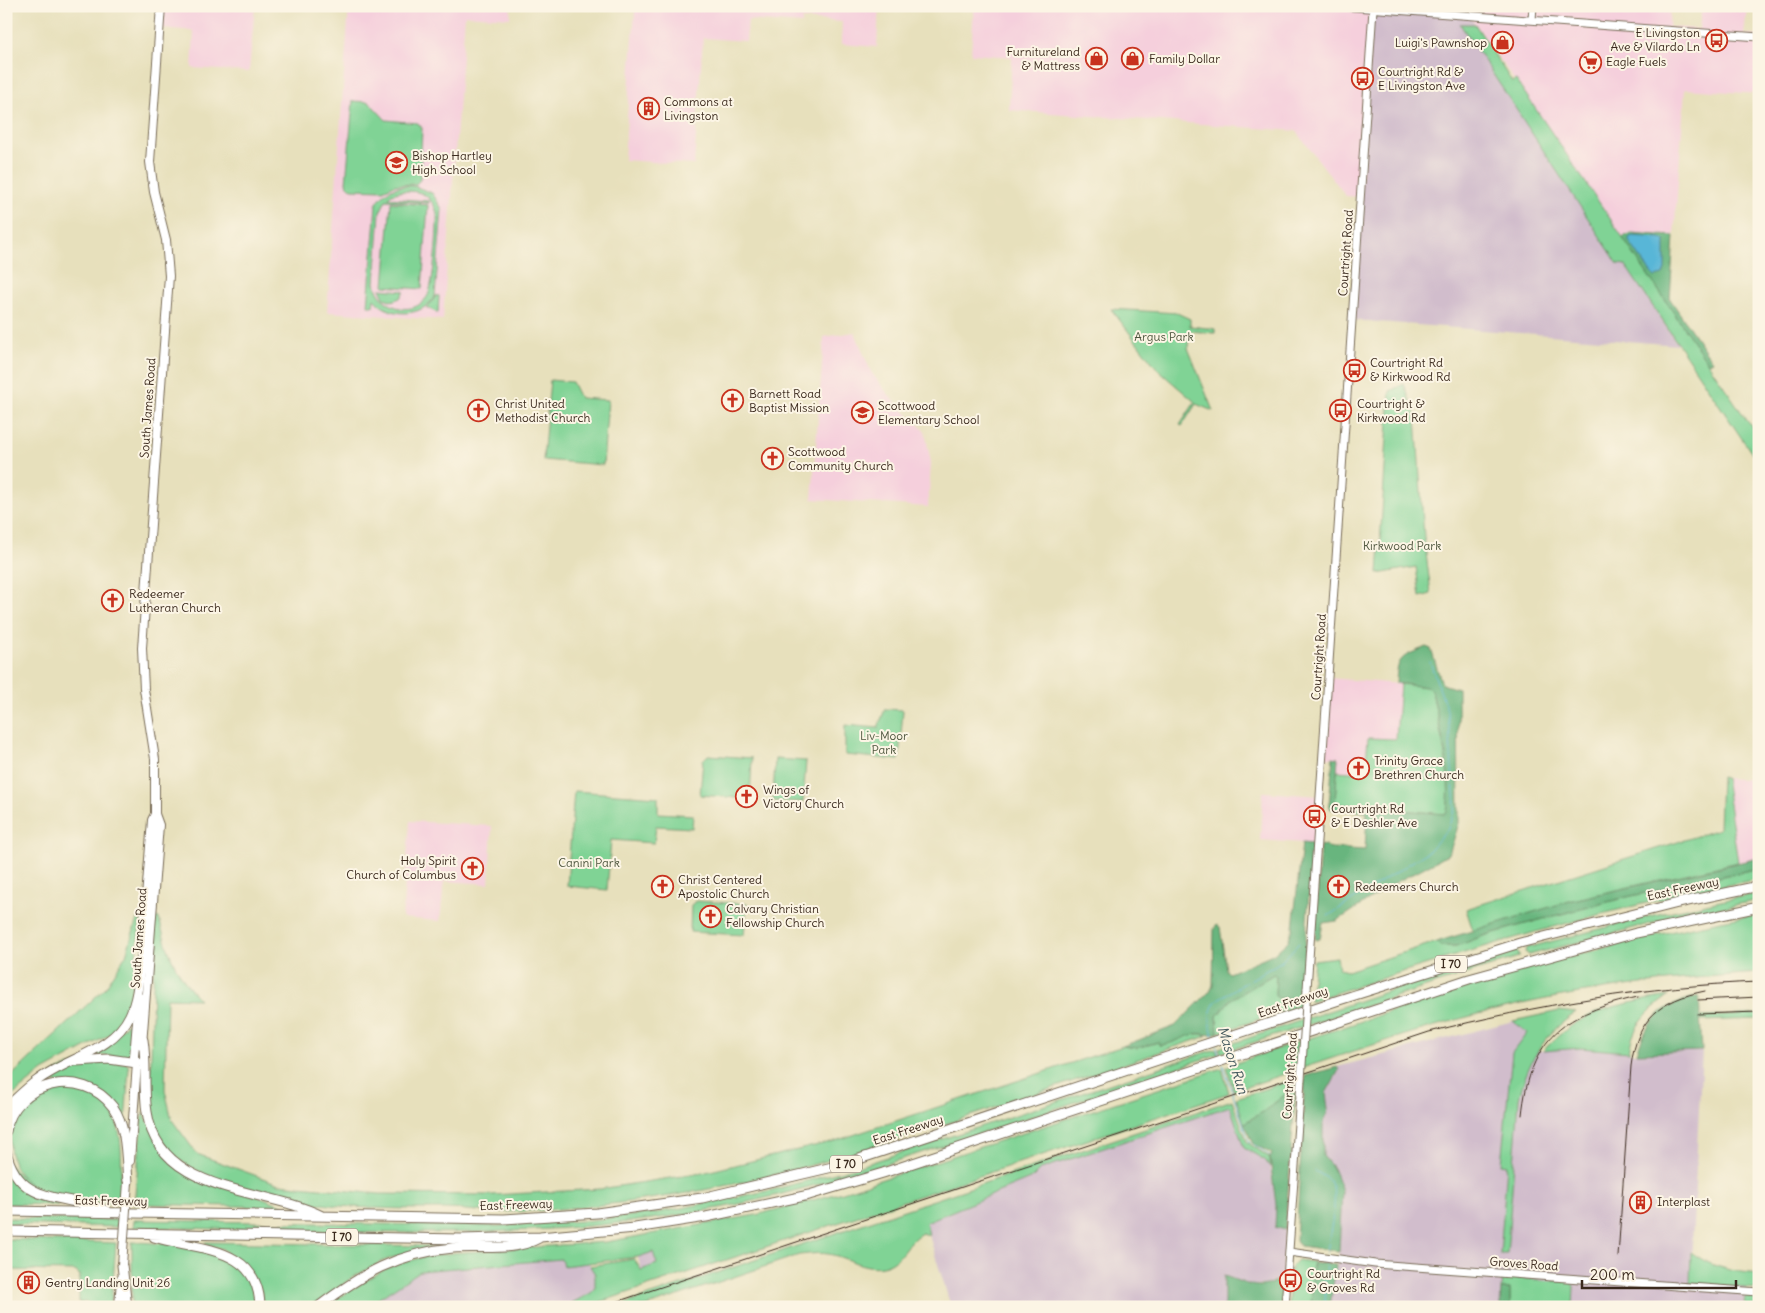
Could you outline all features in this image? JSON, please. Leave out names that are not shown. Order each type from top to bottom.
[{"type":"highway","name":"East Freeway","points":[[6,1211],[475,1219],[538,1217],[627,1209],[711,1196],[841,1165],[1374,988],[1520,943],[1678,902],[1759,886]]},
{"type":"highway","name":"I 70","points":[[6,1231],[462,1239],[540,1237],[669,1224],[809,1195],[910,1164],[1468,979],[1526,962],[1636,933],[1759,907]]},
{"type":"highway","points":[[6,1108],[37,1080],[108,1040],[125,1023],[134,1003],[141,959]]},
{"type":"highway","points":[[143,1040],[146,1059],[147,1113],[156,1140],[169,1158],[193,1175],[236,1190],[303,1206],[325,1217]]},
{"type":"highway","points":[[69,1062],[109,1059],[138,1062]]},
{"type":"highway","points":[[6,1131],[14,1110],[24,1098],[37,1089],[61,1082],[91,1089],[109,1102],[120,1121],[128,1182]]},
{"type":"highway","points":[[6,1151],[17,1176],[32,1190],[52,1199],[97,1207],[112,1213]]},
{"type":"highway","points":[[144,1234],[206,1248],[230,1256],[242,1265],[252,1277],[258,1290],[260,1307]]},
{"type":"highway","points":[[318,1307],[363,1275],[394,1260],[453,1248],[528,1244],[540,1237]]},
{"type":"highway","points":[[122,1265],[127,1307]]},
{"type":"main road","name":"South James Road","points":[[119,1307],[138,1062],[142,1058],[159,825],[155,814],[154,759],[145,698],[142,648],[169,276],[166,240],[154,192],[150,162],[161,6]]},
{"type":"main road","name":"South James Road","points":[[138,1062],[134,1057],[152,820],[155,814]]},
{"type":"street","points":[[1340,6],[1759,37]]},
{"type":"street","points":[[1532,20],[1533,6]]},
{"type":"street","name":"Courtright Road","points":[[1285,1307],[1373,9]]},
{"type":"street","name":"Groves Road","points":[[1289,1252],[1384,1265],[1759,1292]]},
{"type":"shaded area","points":[[151,6],[255,6],[249,72],[192,68],[194,31],[160,28],[161,7]]},
{"type":"shaded area","name":"Bishop Hartley High School","points":[[349,6],[511,6],[510,18],[465,15],[443,320],[327,312]]},
{"type":"shaded area","points":[[583,6],[879,6],[877,47],[841,44],[842,22],[802,19],[802,24],[748,20],[746,41],[703,38],[694,165],[624,160],[635,10]]},
{"type":"shaded area","points":[[974,6],[1358,6],[1373,9],[1361,197],[1346,196],[1296,131],[1009,110],[1012,57],[971,54]]},
{"type":"shaded area","points":[[1358,6],[1463,6],[1475,24],[1460,24],[1618,264],[1625,265],[1678,345],[1353,320],[1373,9]]},
{"type":"shaded area","points":[[1463,6],[1670,6],[1669,27],[1699,29],[1702,6],[1747,6],[1744,35],[1759,36],[1759,94],[1685,89],[1674,236],[1631,233],[1622,237]]},
{"type":"shaded area","name":"Scottwood Elementary School","points":[[855,332],[871,372],[891,398],[925,431],[931,463],[928,507],[812,499],[824,337]]},
{"type":"shaded area","points":[[1329,678],[1400,684],[1396,739],[1365,773],[1337,771],[1338,758],[1323,757]]},
{"type":"shaded area","points":[[1725,778],[1759,780],[1759,858],[1738,862]]},
{"type":"shaded area","points":[[1263,792],[1320,796],[1317,844],[1260,840]]},
{"type":"shaded area","points":[[410,821],[492,826],[489,884],[444,881],[440,921],[402,918]]},
{"type":"shaded area","points":[[1513,1021],[1527,1033],[1501,1164],[1507,1164],[1500,1253],[1507,1254],[1519,1099],[1524,1078],[1537,1051],[1581,1048],[1637,1053],[1702,1051],[1690,1284],[1746,1288],[1744,1307],[1573,1307],[1574,1286],[1503,1277],[1500,1307],[1330,1307],[1339,1251],[1342,1190],[1323,1156],[1323,1126],[1328,1110],[1326,1093],[1339,1071],[1337,1067]]},
{"type":"shaded area","points":[[1230,1106],[1244,1148],[1265,1160],[1270,1167],[1276,1205],[1275,1227],[1285,1230],[1282,1280],[1276,1280],[1267,1285],[1247,1285],[1225,1276],[1224,1307],[951,1307],[925,1222],[1032,1178],[1040,1169]]},
{"type":"shaded area","points":[[653,1252],[657,1264],[641,1270],[638,1257]]},
{"type":"shaded area","points":[[562,1258],[563,1266],[589,1263],[595,1274],[595,1288],[591,1293],[564,1307],[366,1307],[419,1271]]},
{"type":"green space","points":[[1460,24],[1475,24],[1512,82],[1516,80],[1759,438],[1759,464],[1625,265],[1618,264]]},
{"type":"green space","points":[[353,101],[369,102],[386,120],[418,123],[422,128],[420,180],[416,184],[395,185],[383,190],[352,189],[346,183]]},
{"type":"green space","points":[[414,186],[432,193],[442,209],[435,296],[423,308],[406,313],[388,310],[374,299],[373,306],[368,306],[376,205],[383,195],[392,189]],"holes":[[[402,191],[418,192],[424,195],[433,203],[437,214],[432,282],[427,297],[421,304],[405,309],[389,304],[378,291],[375,283],[380,212],[386,200],[429,203],[429,201],[388,198],[392,194]]]},
{"type":"green space","points":[[391,202],[428,205],[422,289],[384,286]]},
{"type":"green space","points":[[1631,233],[1674,236],[1670,299],[1712,361],[1708,363],[1622,237]]},
{"type":"green space","points":[[380,289],[404,291],[400,298],[392,301],[384,298]]},
{"type":"green space","points":[[437,295],[439,296],[438,313],[427,308]]},
{"type":"green space","name":"Argus Park","points":[[1111,309],[1177,313],[1190,319],[1190,326],[1215,329],[1215,333],[1189,331],[1188,348],[1213,411],[1196,404],[1182,426],[1180,425],[1195,402],[1159,371]]},
{"type":"green space","points":[[550,380],[572,382],[580,398],[608,400],[603,465],[543,460]]},
{"type":"green space","name":"Kirkwood Park","points":[[1404,384],[1416,417],[1424,537],[1431,594],[1420,597],[1416,567],[1378,574],[1390,391]]},
{"type":"green space","points":[[1426,647],[1431,649],[1442,684],[1458,689],[1459,823],[1449,854],[1393,884],[1337,921],[1323,923],[1320,939],[1315,940],[1320,845],[1332,848],[1365,850],[1367,812],[1331,809],[1329,805],[1333,757],[1338,758],[1335,802],[1337,804],[1444,814],[1447,812],[1447,767],[1432,691],[1427,687],[1396,683],[1398,667],[1402,659]]},
{"type":"green space","points":[[1400,684],[1427,687],[1432,691],[1447,767],[1448,797],[1447,812],[1444,814],[1337,804],[1335,802],[1337,771],[1365,773],[1368,738],[1396,739]]},
{"type":"green space","name":"Liv-Moor Park","points":[[885,709],[903,710],[899,760],[845,755],[845,725],[878,728]]},
{"type":"green space","points":[[708,755],[752,758],[750,799],[700,795],[703,760]]},
{"type":"green space","points":[[775,759],[806,761],[803,802],[773,801]]},
{"type":"green space","points":[[1721,777],[1725,778],[1738,862],[1573,900],[1473,931],[1466,909],[1719,829]]},
{"type":"green space","name":"Canini Park","points":[[574,791],[658,797],[658,813],[693,815],[692,828],[656,826],[654,843],[611,840],[607,890],[567,886]]},
{"type":"green space","points":[[1302,843],[1312,844],[1302,998],[1278,998],[1275,996],[1276,976],[1274,974],[1231,999],[1217,1016],[1218,1033],[1210,1035],[1195,1034],[1164,1045],[1159,1045],[1158,1042],[1137,1048],[1123,1046],[1175,1026],[1210,991],[1213,985],[1214,929],[1217,925],[1220,927],[1226,970],[1229,973],[1275,953],[1288,941],[1293,928]]},
{"type":"green space","points":[[1759,858],[1759,868],[1627,897],[1483,936],[1457,946],[1440,946],[1436,942],[1573,900]]},
{"type":"green space","points":[[1759,868],[1759,879],[1645,903],[1533,933],[1310,1001],[1314,960],[1337,957],[1339,969],[1347,971],[1436,942],[1440,946],[1457,946],[1483,936],[1627,897]]},
{"type":"green space","points":[[1759,893],[1759,900],[1673,918],[1529,955],[1525,952],[1526,948],[1654,915]]},
{"type":"green space","points":[[696,901],[747,904],[744,935],[690,932],[691,905]]},
{"type":"green space","points":[[1759,914],[1759,973],[1639,984],[1520,1004],[1416,1032],[1234,1091],[1226,1067],[1408,1006],[1557,960],[1658,935]]},
{"type":"green space","points":[[138,916],[141,916],[131,997],[121,1023],[109,1035],[43,1071],[6,1101],[6,1081],[106,987],[126,955]]},
{"type":"green space","points":[[155,917],[159,918],[173,961],[183,979],[199,999],[167,998],[165,1090],[172,1120],[197,1154],[279,1184],[380,1194],[492,1195],[600,1189],[702,1173],[835,1141],[1123,1046],[1140,1047],[1158,1042],[1159,1045],[1196,1034],[1207,1036],[944,1125],[819,1163],[735,1184],[649,1199],[594,1206],[519,1211],[494,1212],[326,1205],[280,1197],[216,1179],[183,1162],[170,1151],[160,1136],[153,1118],[150,1094]]},
{"type":"green space","points":[[1516,951],[1519,953],[1519,957],[1221,1053],[1219,1048],[1427,978]]},
{"type":"green space","points":[[1274,974],[1276,975],[1275,995],[1278,998],[1302,998],[1302,1005],[1218,1033],[1217,1016],[1231,999]]},
{"type":"green space","points":[[1669,996],[1654,1007],[1642,1020],[1634,1034],[1629,1052],[1581,1048],[1543,1051],[1571,1026],[1600,1011],[1632,1002]]},
{"type":"green space","points":[[1699,996],[1702,1051],[1637,1053],[1646,1030],[1659,1014],[1666,1008]]},
{"type":"green space","points":[[1559,1011],[1576,1013],[1546,1040],[1532,1061],[1522,1086],[1519,1099],[1507,1254],[1500,1254],[1507,1165],[1501,1164],[1512,1053],[1527,1033],[1513,1021]]},
{"type":"green space","points":[[1759,1014],[1759,1019],[1700,1021],[1700,1017]]},
{"type":"green space","points":[[132,1020],[130,1057],[91,1055]]},
{"type":"green space","points":[[1216,1049],[1218,1054],[892,1162],[799,1190],[703,1211],[633,1222],[490,1232],[347,1232],[133,1227],[134,1220],[497,1226],[583,1221],[656,1213],[772,1190],[854,1168]]},
{"type":"green space","points":[[77,1063],[126,1063],[129,1067],[125,1123],[108,1097],[53,1081],[37,1085],[59,1070]]},
{"type":"green space","points":[[1337,1067],[1339,1070],[1326,1093],[1328,1110],[1323,1126],[1323,1156],[1333,1168],[1342,1190],[1339,1251],[1300,1246],[1296,1240],[1305,1076]]},
{"type":"green space","points":[[1222,1068],[1229,1093],[585,1307],[564,1307],[595,1289],[595,1274],[590,1266],[634,1259],[641,1270],[657,1264],[653,1252],[638,1257],[563,1266],[561,1259],[420,1271],[366,1307],[323,1307],[387,1268],[419,1258],[452,1253],[606,1242],[756,1215],[843,1192]]},
{"type":"green space","points":[[1296,1079],[1296,1086],[1263,1112],[1244,1123],[1236,1098]]},
{"type":"green space","points":[[63,1086],[86,1090],[100,1098],[110,1109],[117,1123],[121,1155],[119,1204],[79,1200],[40,1190],[27,1182],[18,1171],[12,1159],[11,1131],[23,1106],[37,1094]]},
{"type":"green space","points":[[1296,1086],[1285,1230],[1275,1227],[1276,1205],[1270,1158],[1272,1154],[1254,1144],[1244,1123],[1263,1112]]},
{"type":"green space","points":[[1232,1100],[1247,1142],[1270,1158],[1270,1167],[1265,1160],[1244,1148],[1230,1106],[1041,1169],[1032,1178],[926,1222],[929,1235],[922,1233],[917,1236],[897,1259],[886,1265],[866,1266],[825,1254],[799,1255],[645,1307],[615,1307]]},
{"type":"green space","points":[[143,1112],[174,1165],[282,1205],[282,1207],[134,1204]]},
{"type":"green space","points":[[6,1163],[47,1200],[58,1203],[58,1205],[6,1204]]},
{"type":"green space","points":[[6,1218],[118,1220],[117,1227],[6,1224]]},
{"type":"green space","points":[[6,1239],[116,1243],[111,1307],[90,1307],[87,1302],[79,1303],[79,1274],[75,1271],[6,1270]]},
{"type":"green space","points":[[132,1242],[191,1247],[210,1252],[227,1260],[241,1271],[251,1287],[256,1307],[132,1307]]},
{"type":"green space","points":[[205,1242],[433,1247],[381,1262],[353,1277],[312,1307],[263,1307],[261,1290],[223,1249],[205,1244]]},
{"type":"green space","points":[[1691,1252],[1715,1266],[1759,1274],[1759,1289],[1690,1284]]},
{"type":"green space","points":[[1298,1260],[1313,1262],[1311,1307],[1288,1307],[1291,1267]]},
{"type":"green space","points":[[1313,1262],[1336,1265],[1330,1307],[1311,1307]]},
{"type":"green space","points":[[1224,1276],[1256,1286],[1282,1280],[1281,1307],[1224,1307]]},
{"type":"green space","points":[[1502,1277],[1571,1282],[1574,1286],[1573,1307],[1510,1307],[1510,1289],[1501,1289]]},
{"type":"green space","points":[[1501,1289],[1510,1289],[1510,1307],[1500,1307]]},
{"type":"green space","points":[[1746,1295],[1759,1296],[1759,1306],[1745,1305]]},
{"type":"water","points":[[1632,236],[1661,238],[1665,240],[1665,269],[1663,275],[1655,277],[1651,273],[1629,241],[1629,238]]},
{"type":"waterway","name":"Mason Run","points":[[1328,916],[1429,851],[1448,829],[1455,808],[1448,713],[1430,662]]},
{"type":"waterway","name":"Mason Run","points":[[1214,1038],[1210,1018],[1212,1008],[1218,999],[1282,961],[1299,943]]},
{"type":"waterway","name":"Mason Run","points":[[1216,1044],[1220,1057]]},
{"type":"waterway","name":"Mason Run","points":[[1223,1065],[1249,1141],[1270,1156]]},
{"type":"waterway","name":"Mason Run","points":[[1315,1171],[1328,1179],[1333,1190],[1334,1207],[1327,1254]]},
{"type":"waterway","name":"Mason Run","points":[[1324,1307],[1326,1260]]},
{"type":"railway","points":[[601,1307],[1429,1032],[1511,1013],[1592,998],[1675,988],[1759,982]]},
{"type":"railway","points":[[1618,1257],[1631,1066],[1634,1050],[1645,1024],[1653,1014],[1675,1000],[1705,991]]},
{"type":"railway","points":[[1522,1115],[1526,1088],[1533,1066],[1543,1048],[1556,1033],[1571,1021],[1590,1011],[1612,1003],[1638,997]]},
{"type":"railway","points":[[1698,1000],[1759,997]]},
{"type":"railway","points":[[1698,1014],[1759,1012]]},
{"type":"place","name":"E Livingston Ave & Vilardo Ln","points":[[1716,40]]},
{"type":"place","name":"Luigi's Pawnshop","points":[[1503,43]]},
{"type":"place","name":"Furnitureland & Mattress","points":[[1096,59]]},
{"type":"place","name":"Family Dollar","points":[[1133,59]]},
{"type":"place","name":"Eagle Fuels","points":[[1590,62]]},
{"type":"place","name":"Courtright Rd & E Livingston Ave","points":[[1362,79]]},
{"type":"place","name":"Commons at Livingston","points":[[648,109]]},
{"type":"place","name":"Bishop Hartley High School","points":[[396,163]]},
{"type":"place","name":"Courtright Rd & Kirkwood Rd","points":[[1354,370]]},
{"type":"place","name":"Barnett Road Baptist Mission","points":[[733,401]]},
{"type":"place","name":"Christ United Methodist Church","points":[[479,411]]},
{"type":"place","name":"Courtright & Kirkwood Rd","points":[[1341,411]]},
{"type":"place","name":"Scottwood Elementary School","points":[[862,413]]},
{"type":"place","name":"Scottwood Community Church","points":[[772,459]]},
{"type":"place","name":"Redeemer Lutheran Church","points":[[113,601]]},
{"type":"place","name":"Trinity Grace Brethren Church","points":[[1358,768]]},
{"type":"place","name":"Wings of Victory Church","points":[[747,797]]},
{"type":"place","name":"Courtright Rd & E Deshler Ave","points":[[1315,816]]},
{"type":"place","name":"Holy Spirit Church of Columbus","points":[[472,868]]},
{"type":"place","name":"Christ Centered Apostolic Church","points":[[662,887]]},
{"type":"place","name":"Redeemers Church","points":[[1339,887]]},
{"type":"place","name":"Calvary Christian Fellowship Church","points":[[710,916]]},
{"type":"place","name":"Interplast","points":[[1641,1202]]},
{"type":"place","name":"Courtright Rd & Groves Rd","points":[[1291,1281]]},
{"type":"place","name":"Gentry Landing Unit 26","points":[[29,1283]]}]
